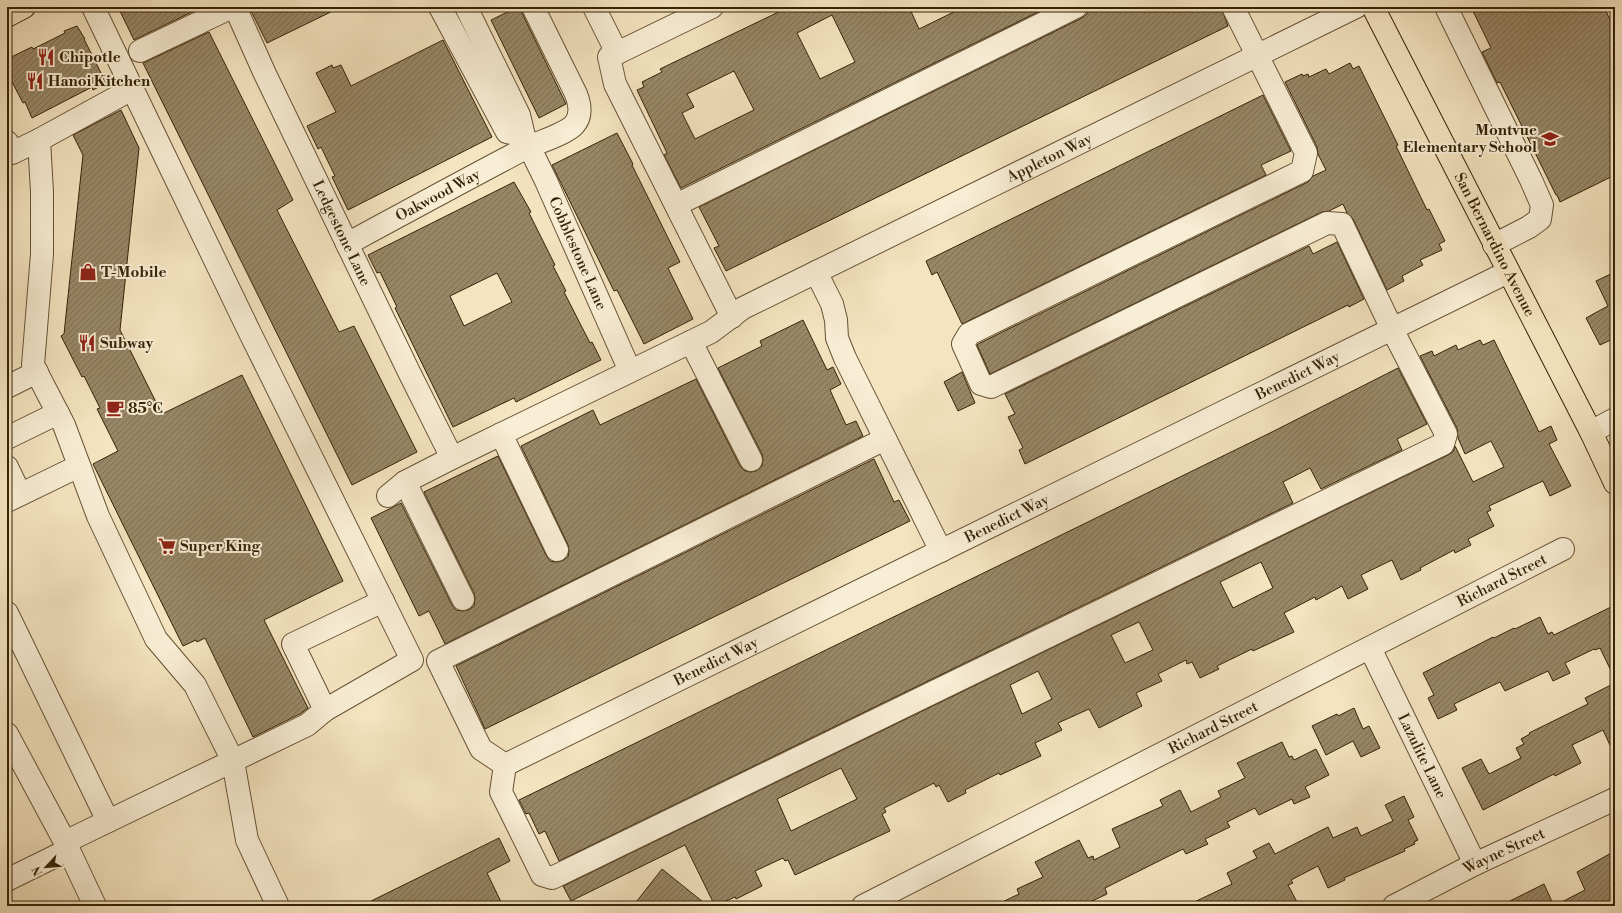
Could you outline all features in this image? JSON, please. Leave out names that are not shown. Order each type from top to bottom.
[{"type":"main road","points":[[7,16],[24,7]]},
{"type":"main road","name":"San Bernardino Avenue","points":[[1374,7],[1494,245],[1591,432],[1615,483]]},
{"type":"street","points":[[7,880],[108,821],[307,726],[325,710],[412,660],[250,335],[93,7]]},
{"type":"street","points":[[140,51],[232,7]]},
{"type":"street","name":"Ledgestone Lane","points":[[235,7],[265,74],[452,458]]},
{"type":"street","name":"Cobblestone Lane","points":[[466,7],[519,114],[527,141],[630,371]]},
{"type":"street","name":"Oakwood Way","points":[[347,244],[527,141],[567,130],[574,125],[578,119],[580,104],[533,7]]},
{"type":"street","points":[[594,7],[613,55],[615,84],[676,205],[738,312]]},
{"type":"street","points":[[613,55],[712,7]]},
{"type":"street","points":[[676,205],[1076,7]]},
{"type":"street","points":[[885,439],[438,660],[481,749],[505,765],[501,792],[542,875],[552,878],[1443,444],[1446,434],[1392,329],[1342,224],[1327,223],[991,387],[980,384],[964,344],[969,334],[1302,171],[1306,153],[1233,7]]},
{"type":"street","name":"Appleton Way","points":[[388,496],[405,482],[711,332],[738,312],[816,272],[1356,7]]},
{"type":"street","points":[[1446,7],[1532,180],[1542,206],[1540,219],[1529,227],[1494,245]]},
{"type":"street","points":[[445,8],[508,132],[527,141]]},
{"type":"street","points":[[7,142],[12,153],[132,89]]},
{"type":"street","points":[[38,140],[42,192],[42,254],[33,365],[58,413],[98,516],[156,639],[195,685],[233,761],[247,840],[278,906]]},
{"type":"street","points":[[816,272],[833,308],[836,320],[837,338],[842,353],[941,551]]},
{"type":"street","name":"Benedict Way","points":[[505,765],[1508,272]]},
{"type":"street","points":[[691,342],[751,460]]},
{"type":"street","points":[[7,387],[37,372]]},
{"type":"street","points":[[7,438],[58,413]]},
{"type":"street","points":[[1591,432],[1615,419]]},
{"type":"street","points":[[501,434],[557,550]]},
{"type":"street","points":[[7,468],[14,497],[79,466]]},
{"type":"street","points":[[405,482],[463,599]]},
{"type":"street","name":"Richard Street","points":[[863,906],[1563,548]]},
{"type":"street","points":[[325,710],[293,644],[383,601]]},
{"type":"street","points":[[7,613],[108,821]]},
{"type":"street","name":"Lazulite Lane","points":[[1370,648],[1475,864]]},
{"type":"street","points":[[7,734],[66,846],[95,906]]},
{"type":"street","name":"Wayne Street","points":[[1394,906],[1475,864],[1615,799]]},
{"type":"building","points":[[118,7],[197,7],[198,9],[134,40]]},
{"type":"building","points":[[249,7],[341,7],[267,43]]},
{"type":"building","points":[[521,7],[522,13],[566,104],[539,118],[491,20]]},
{"type":"building","points":[[789,7],[909,7],[919,29],[964,7],[1048,7],[681,188],[664,155],[667,153],[637,90],[644,87],[642,82],[662,72],[660,69]],"holes":[[[832,15],[855,62],[820,79],[797,33]],[[734,71],[754,110],[695,139],[682,113],[694,107],[687,94]]]},
{"type":"building","points":[[1088,7],[1221,7],[1228,26],[726,271],[714,248],[719,246],[699,207],[1082,18],[1087,14]]},
{"type":"building","points":[[1471,7],[1604,7],[1615,30],[1615,175],[1560,202],[1500,82],[1497,83],[1482,52],[1491,48]]},
{"type":"building","points":[[77,26],[85,39],[106,83],[93,90],[92,87],[32,118],[25,102],[23,103],[10,78],[12,77],[7,67],[7,59],[32,47],[33,49],[65,33],[64,31]]},
{"type":"building","points":[[209,32],[293,200],[277,210],[339,332],[354,326],[417,452],[352,485],[143,63]]},
{"type":"building","points":[[443,40],[492,137],[348,210],[332,177],[335,176],[321,147],[318,149],[307,126],[336,112],[316,73],[332,65],[333,68],[341,65],[351,86]]},
{"type":"building","points":[[1350,63],[1353,69],[1359,66],[1398,145],[1396,146],[1427,210],[1429,209],[1445,241],[1439,244],[1442,250],[1420,260],[1423,265],[1402,276],[1404,281],[1387,290],[1353,219],[1347,213],[1343,204],[1329,211],[1322,212],[990,374],[977,345],[978,344],[1308,182],[1313,176],[1326,170],[1318,154],[1317,147],[1285,82],[1302,74],[1303,76],[1308,74],[1309,77],[1326,69],[1329,74]]},
{"type":"building","points":[[1263,95],[1291,151],[1261,165],[1266,175],[962,324],[937,272],[932,275],[926,261]]},
{"type":"building","points":[[121,110],[139,148],[120,330],[162,414],[242,375],[343,581],[264,620],[308,708],[300,714],[253,737],[205,638],[183,646],[93,464],[118,451],[97,409],[100,408],[61,336],[64,334],[83,155],[73,135]]},
{"type":"building","points":[[617,133],[680,262],[668,268],[693,319],[644,344],[617,290],[614,291],[552,165]]},
{"type":"building","points":[[514,182],[531,212],[529,213],[555,265],[553,266],[566,291],[564,292],[590,343],[592,342],[601,360],[516,402],[514,398],[453,427],[395,308],[397,307],[380,272],[377,273],[368,255]],"holes":[[[497,273],[512,302],[464,326],[450,296]]]},
{"type":"building","points":[[1337,242],[1364,299],[1349,307],[1348,305],[1025,464],[1019,450],[1023,448],[1008,417],[1015,414],[1005,394],[1309,246],[1313,254]]},
{"type":"building","points":[[1615,272],[1615,338],[1600,345],[1586,318],[1608,306],[1596,281]]},
{"type":"building","points":[[803,320],[827,370],[833,367],[841,384],[830,390],[846,425],[856,421],[863,436],[445,644],[429,611],[419,616],[371,518],[401,503],[452,605],[456,610],[468,610],[474,606],[474,593],[424,492],[498,456],[546,555],[550,561],[562,561],[568,557],[568,545],[521,446],[593,410],[600,425],[696,379],[740,466],[745,471],[756,471],[762,466],[762,454],[718,368],[762,346],[760,341]]},
{"type":"building","points":[[1480,340],[1483,345],[1494,340],[1539,432],[1551,426],[1557,440],[1549,444],[1571,486],[1550,496],[1543,481],[1489,506],[1491,510],[1487,512],[1494,526],[1468,539],[1471,545],[1455,553],[1454,550],[1401,580],[1392,560],[1361,575],[1368,589],[1348,599],[1342,586],[1316,600],[1315,597],[1284,613],[1294,632],[1253,651],[1252,649],[1217,666],[1219,669],[1200,678],[1192,662],[1187,664],[1186,660],[1158,674],[1162,681],[1136,693],[1142,706],[1099,728],[1089,709],[1058,723],[1062,730],[1035,743],[1041,756],[1000,775],[999,773],[965,790],[966,793],[948,802],[939,785],[936,787],[934,783],[884,808],[886,812],[882,814],[890,831],[795,875],[788,860],[785,861],[783,858],[755,871],[762,886],[736,899],[735,897],[715,906],[685,845],[571,901],[563,886],[1448,455],[1453,452],[1455,446],[1473,482],[1504,467],[1491,441],[1465,454],[1458,438],[1457,428],[1420,356],[1432,351],[1434,356],[1456,345],[1458,350]],"holes":[[[1261,562],[1273,588],[1233,608],[1220,582]],[[1139,622],[1153,650],[1125,663],[1111,635]],[[1038,671],[1052,699],[1022,714],[1010,685]],[[841,768],[857,799],[791,831],[777,799]]]},
{"type":"building","points":[[1398,368],[1427,424],[1397,439],[1402,450],[1321,489],[1310,468],[1283,482],[1293,503],[559,861],[545,831],[539,834],[529,813],[526,814],[519,800],[1272,432]]},
{"type":"building","points":[[962,372],[975,403],[958,411],[944,382]]},
{"type":"building","points":[[874,459],[894,502],[899,500],[910,521],[485,729],[456,666]]},
{"type":"building","points":[[1615,605],[1615,679],[1600,648],[1594,649],[1565,663],[1570,673],[1553,681],[1548,671],[1505,691],[1500,682],[1454,704],[1457,710],[1438,719],[1428,698],[1434,695],[1423,673],[1493,637],[1494,638],[1540,617],[1548,634],[1552,632],[1554,635]]},
{"type":"building","points":[[1615,683],[1615,756],[1603,730],[1572,745],[1581,763],[1555,776],[1554,774],[1483,810],[1462,768],[1481,759],[1489,774],[1521,758],[1516,748],[1524,744],[1521,739],[1530,734],[1529,733],[1588,704],[1585,698]]},
{"type":"building","points":[[1354,708],[1363,729],[1369,726],[1380,748],[1361,757],[1353,741],[1326,755],[1312,726]]},
{"type":"building","points":[[1282,742],[1289,757],[1292,756],[1294,760],[1316,749],[1329,775],[1305,787],[1310,797],[1294,804],[1292,799],[1259,815],[1255,808],[1227,822],[1230,827],[1205,839],[1208,844],[1186,854],[1183,849],[1105,888],[1107,894],[1082,906],[994,906],[1019,894],[1017,889],[1043,877],[1035,862],[1079,840],[1088,858],[1093,856],[1094,860],[1120,847],[1112,829],[1163,806],[1160,800],[1180,790],[1191,812],[1221,797],[1218,791],[1245,778],[1237,763]]},
{"type":"building","points":[[1404,796],[1414,817],[1408,820],[1418,840],[1414,842],[1415,844],[1404,849],[1405,851],[1344,878],[1345,880],[1328,888],[1318,866],[1291,880],[1293,883],[1288,885],[1297,902],[1288,906],[1186,906],[1232,884],[1227,873],[1257,858],[1253,851],[1269,843],[1275,854],[1328,827],[1333,838],[1357,827],[1361,836],[1393,821],[1385,805]]},
{"type":"building","points":[[499,838],[510,861],[487,873],[503,906],[361,906]]},
{"type":"building","points":[[1615,851],[1615,906],[1554,906],[1585,890],[1577,872]]},
{"type":"building","points":[[662,869],[708,906],[633,906]]},
{"type":"building","points":[[1544,884],[1554,906],[1500,906]]},
{"type":"place","name":"Chipotle","points":[[46,57]]},
{"type":"place","name":"Hanoi Kitchen","points":[[35,81]]},
{"type":"place","name":"Montvue Elementary School","points":[[1550,139]]},
{"type":"place","name":"T-Mobile","points":[[88,272]]},
{"type":"place","name":"Subway","points":[[87,343]]},
{"type":"place","name":"85°C","points":[[115,408]]},
{"type":"place","name":"Super King","points":[[167,546]]}]
